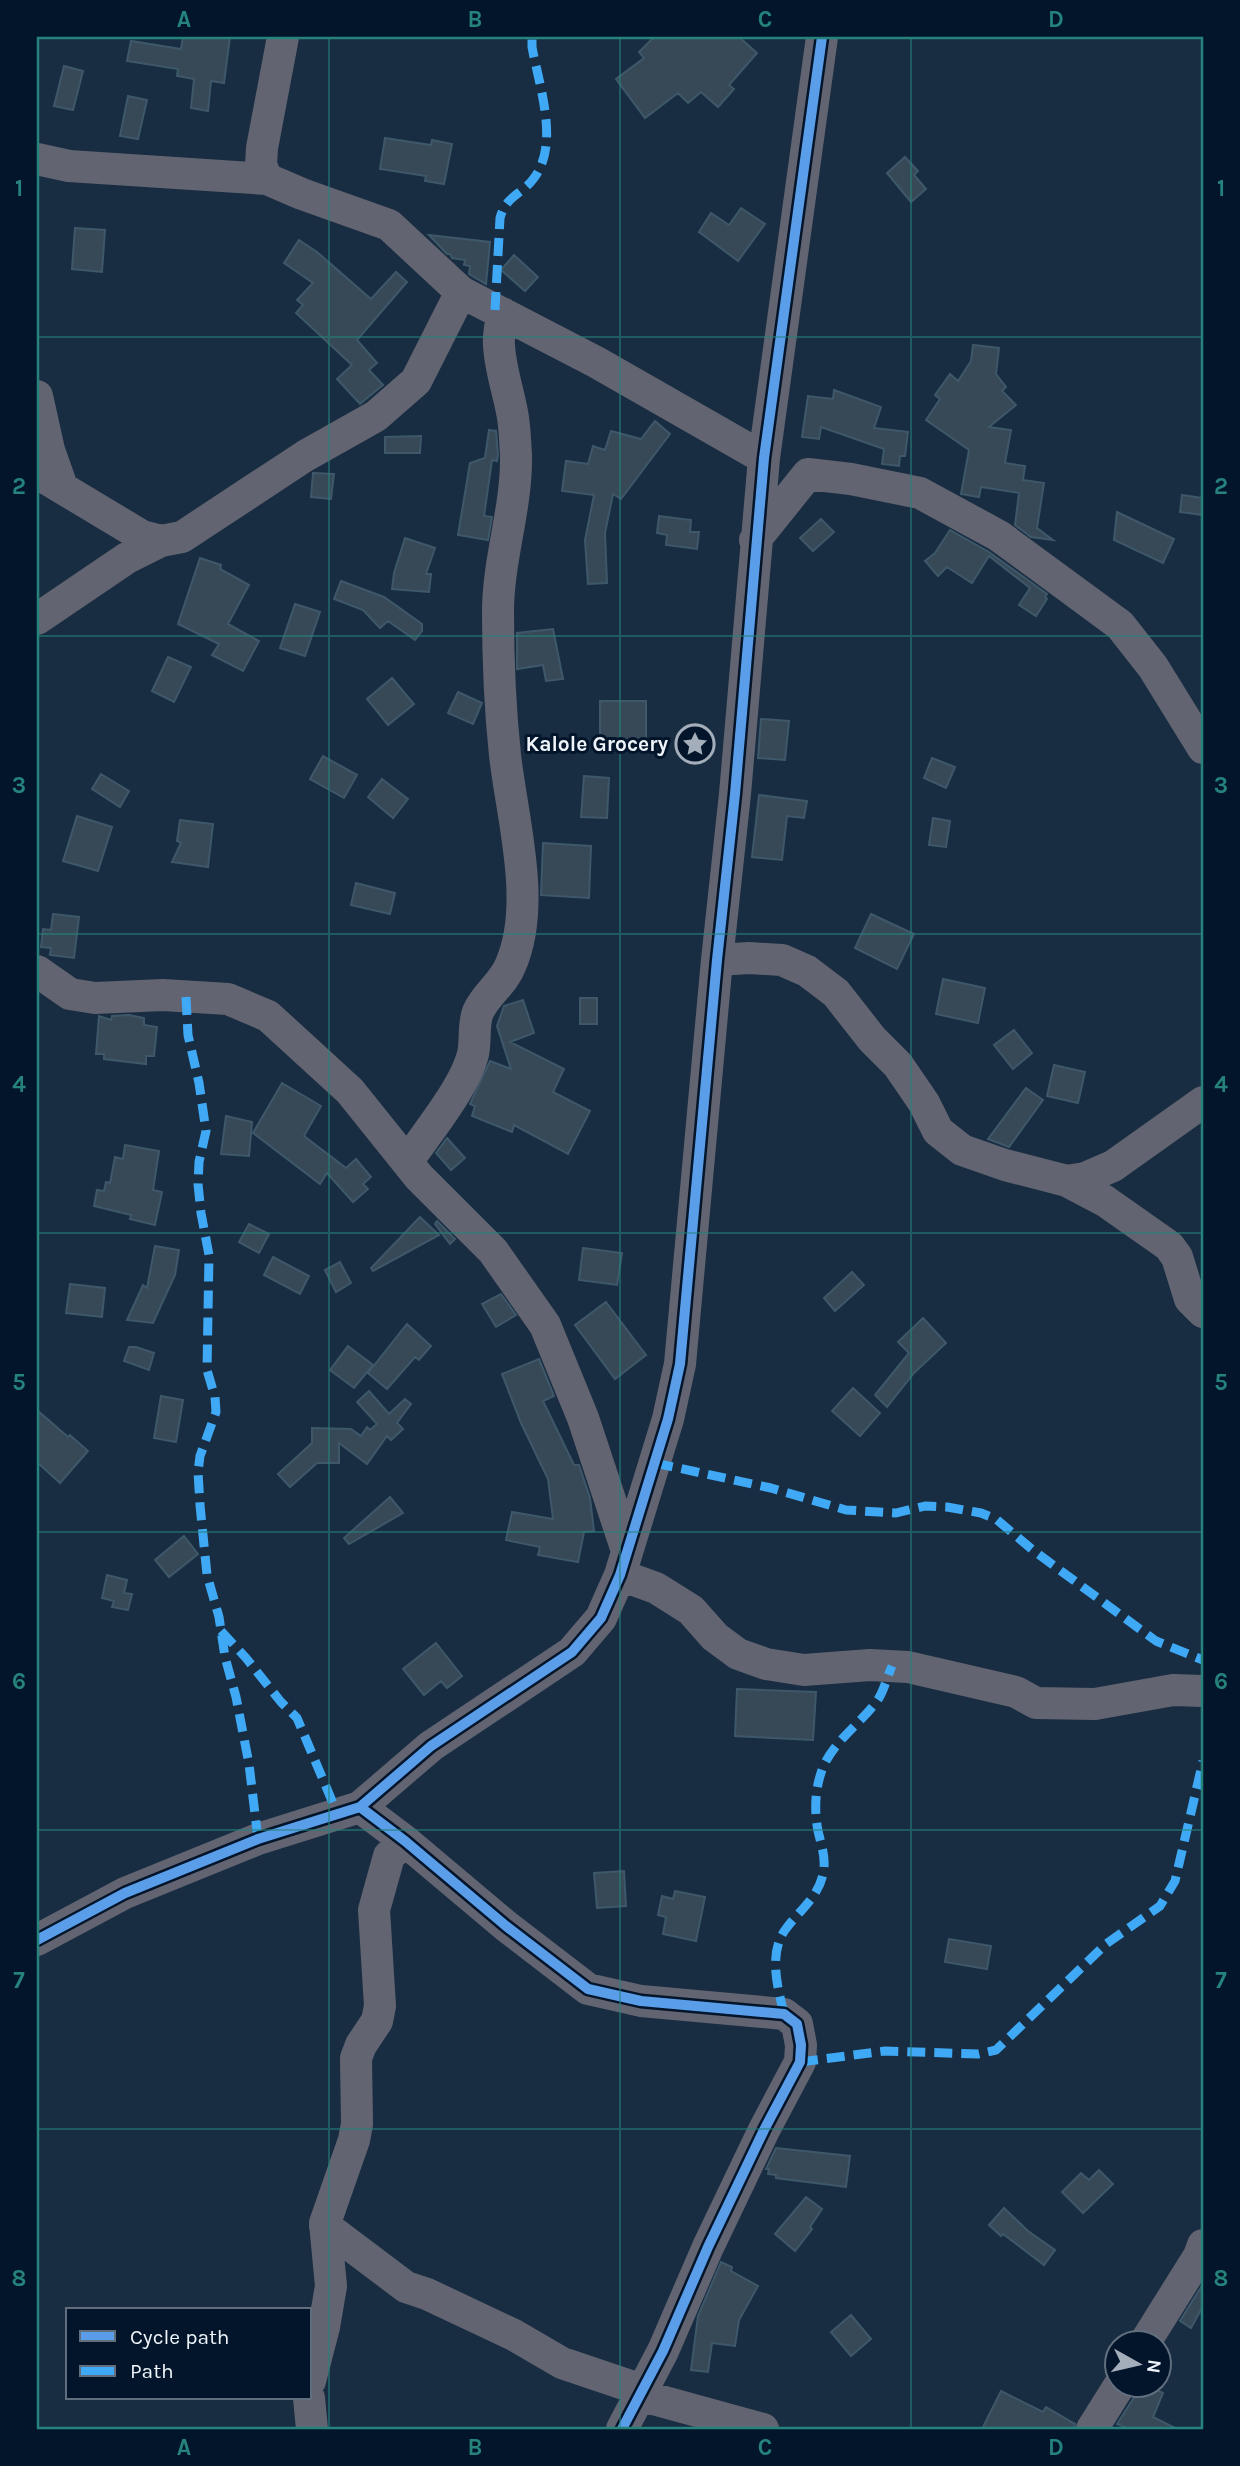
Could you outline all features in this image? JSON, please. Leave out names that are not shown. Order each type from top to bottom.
[{"type":"street","points":[[267,179],[261,165],[262,148],[283,37]]},
{"type":"street","points":[[38,1937],[125,1892],[258,1839],[360,1807],[431,1746],[572,1652],[601,1618],[623,1563],[665,1430],[680,1364],[735,793],[755,540],[822,37]]},
{"type":"street","points":[[37,159],[69,166],[267,179],[389,225],[461,292],[596,362],[764,458]]},
{"type":"street","points":[[37,619],[127,558],[161,541],[182,537],[305,456],[376,416],[416,381],[461,292]]},
{"type":"street","points":[[407,1162],[458,1086],[473,1055],[477,1015],[511,964],[522,908],[519,845],[505,755],[500,675],[498,609],[504,546],[514,493],[516,455],[513,414],[498,342],[502,313]]},
{"type":"street","points":[[37,396],[49,450],[50,480],[142,536],[161,541]]},
{"type":"street","points":[[755,540],[808,474],[920,493],[999,536],[1120,625],[1153,667],[1203,748]]},
{"type":"street","points":[[717,960],[749,958],[782,961],[807,971],[836,993],[898,1065],[939,1131],[962,1150],[1004,1165],[1067,1181],[1105,1200],[1169,1246],[1177,1257],[1190,1299],[1203,1312]]},
{"type":"street","points":[[37,971],[70,994],[95,998],[163,995],[228,999],[268,1016],[350,1091],[407,1162],[493,1251],[545,1325],[583,1418],[623,1563],[691,1610],[715,1637],[738,1654],[766,1664],[804,1670],[870,1665],[908,1667],[1016,1692],[1036,1703],[1096,1704],[1173,1689],[1203,1691]]},
{"type":"street","points":[[1067,1181],[1085,1178],[1113,1166],[1203,1102]]},
{"type":"street","points":[[360,1807],[588,1989],[641,2001],[784,2014],[797,2024],[801,2045],[800,2062],[708,2247],[663,2351],[622,2429]]},
{"type":"street","points":[[312,2373],[331,2286],[325,2226],[357,2124],[356,2058],[377,2021],[380,2006],[374,1910],[389,1856],[405,1841]]},
{"type":"street","points":[[325,2226],[406,2287],[427,2294],[514,2335],[562,2363],[641,2393],[763,2429]]},
{"type":"street","points":[[1152,2330],[1199,2256],[1203,2245]]},
{"type":"street","points":[[309,2400],[312,2429]]},
{"type":"street","points":[[1093,2429],[1110,2400]]},
{"type":"building","points":[[183,37],[230,37],[224,83],[211,81],[208,111],[191,108],[194,79],[177,76],[178,69],[127,61],[131,41],[181,49]]},
{"type":"building","points":[[654,37],[739,37],[757,53],[729,85],[734,89],[718,107],[701,92],[688,103],[678,93],[645,118],[616,79],[644,58],[639,52]]},
{"type":"building","points":[[64,66],[83,71],[73,110],[54,106]]},
{"type":"building","points":[[128,96],[147,100],[138,139],[120,136]]},
{"type":"building","points":[[385,138],[431,145],[432,140],[452,144],[444,184],[425,181],[426,176],[380,169]]},
{"type":"building","points":[[905,157],[918,171],[914,175],[926,189],[911,202],[887,173]]},
{"type":"building","points":[[741,208],[765,224],[738,261],[699,232],[711,213],[729,225]]},
{"type":"building","points":[[75,228],[105,230],[102,272],[72,269]]},
{"type":"building","points":[[429,235],[490,242],[486,284],[469,274],[470,266],[464,265],[465,260],[452,258]]},
{"type":"building","points":[[299,240],[317,252],[371,299],[396,272],[407,282],[357,340],[377,363],[369,370],[383,385],[360,404],[337,379],[352,365],[296,313],[303,305],[297,300],[313,283],[284,263]]},
{"type":"building","points":[[514,255],[538,277],[525,291],[501,270]]},
{"type":"building","points":[[973,345],[999,348],[996,374],[1006,387],[1002,391],[1016,405],[989,427],[1011,430],[1005,463],[1025,466],[1023,480],[1044,483],[1037,528],[1053,540],[1031,537],[1015,525],[1019,493],[981,487],[979,497],[961,494],[969,450],[926,420],[940,399],[935,395],[950,374],[958,381],[971,361]]},
{"type":"building","points":[[834,390],[881,407],[874,428],[908,432],[905,456],[900,456],[899,466],[882,464],[884,449],[821,427],[819,439],[802,437],[808,396],[833,399]]},
{"type":"building","points":[[655,421],[670,434],[621,499],[613,494],[605,533],[607,583],[588,584],[585,540],[594,495],[562,491],[566,461],[588,464],[593,446],[605,450],[611,431],[641,439]]},
{"type":"building","points":[[489,430],[496,431],[498,455],[497,461],[492,460],[484,516],[492,517],[488,540],[458,535],[470,463],[485,458]]},
{"type":"building","points":[[421,436],[420,453],[385,453],[385,437]]},
{"type":"building","points":[[313,473],[334,474],[331,499],[311,497]]},
{"type":"building","points":[[1182,495],[1203,498],[1203,515],[1180,512]]},
{"type":"building","points":[[1117,512],[1174,539],[1163,563],[1114,540]]},
{"type":"building","points":[[659,516],[691,520],[690,532],[699,532],[697,549],[666,545],[667,535],[657,533]]},
{"type":"building","points":[[821,519],[834,532],[813,551],[800,538]]},
{"type":"building","points":[[950,530],[989,552],[1047,594],[1047,599],[1036,616],[1019,605],[1030,588],[989,556],[972,583],[947,567],[938,576],[925,561],[935,553]]},
{"type":"building","points":[[405,538],[435,548],[426,574],[431,574],[429,592],[392,589]]},
{"type":"building","points":[[200,558],[221,565],[220,569],[249,585],[228,624],[259,641],[243,671],[212,655],[219,644],[178,624]]},
{"type":"building","points":[[341,581],[384,597],[422,624],[422,631],[415,640],[388,621],[380,628],[363,610],[334,599]]},
{"type":"building","points":[[295,604],[320,612],[305,656],[280,648]]},
{"type":"building","points":[[553,629],[563,679],[546,681],[543,665],[517,669],[517,633]]},
{"type":"building","points":[[168,657],[191,667],[174,702],[152,691]]},
{"type":"building","points":[[392,678],[414,704],[388,725],[367,699]]},
{"type":"building","points":[[458,692],[482,703],[473,724],[448,713]]},
{"type":"building","points":[[600,701],[646,701],[646,740],[600,740]]},
{"type":"building","points":[[761,719],[789,721],[785,760],[758,758]]},
{"type":"building","points":[[323,756],[357,775],[344,798],[310,779]]},
{"type":"building","points":[[932,758],[955,767],[946,788],[924,778]]},
{"type":"building","points":[[101,774],[129,791],[120,807],[92,789]]},
{"type":"building","points":[[584,776],[609,778],[607,818],[581,817]]},
{"type":"building","points":[[382,779],[408,799],[393,818],[368,797]]},
{"type":"building","points":[[759,795],[807,801],[804,818],[787,816],[782,860],[752,857]]},
{"type":"building","points":[[77,816],[112,827],[98,871],[63,861]]},
{"type":"building","points":[[933,818],[950,821],[946,847],[929,845]]},
{"type":"building","points":[[180,820],[213,824],[208,867],[172,862],[181,843],[177,841]]},
{"type":"building","points":[[543,843],[591,846],[589,898],[541,895]]},
{"type":"building","points":[[356,883],[395,893],[390,914],[351,905]]},
{"type":"building","points":[[53,914],[79,917],[74,958],[50,955],[51,948],[41,947],[43,929],[51,930]]},
{"type":"building","points":[[871,914],[914,934],[897,969],[855,948]]},
{"type":"building","points":[[943,979],[985,988],[978,1023],[936,1014]]},
{"type":"building","points":[[580,998],[597,998],[597,1024],[580,1024]]},
{"type":"building","points":[[523,1000],[534,1033],[510,1042],[564,1069],[553,1092],[590,1111],[568,1154],[514,1125],[512,1132],[472,1116],[475,1106],[470,1104],[490,1061],[511,1069],[497,1026],[504,1006]]},
{"type":"building","points":[[99,1016],[111,1020],[112,1016],[144,1018],[144,1025],[157,1027],[154,1056],[146,1056],[146,1064],[104,1059],[104,1054],[96,1054]]},
{"type":"building","points":[[1014,1030],[1032,1053],[1013,1069],[994,1045]]},
{"type":"building","points":[[1054,1065],[1085,1072],[1078,1103],[1047,1096]]},
{"type":"building","points":[[282,1083],[321,1106],[304,1136],[346,1168],[356,1159],[371,1177],[363,1184],[368,1189],[353,1202],[327,1173],[320,1184],[253,1133]]},
{"type":"building","points":[[1026,1088],[1043,1100],[1009,1147],[988,1139]]},
{"type":"building","points":[[226,1116],[252,1122],[249,1156],[221,1154]]},
{"type":"building","points":[[447,1138],[465,1158],[451,1170],[436,1153]]},
{"type":"building","points":[[125,1145],[159,1151],[153,1190],[162,1192],[155,1225],[130,1219],[131,1215],[94,1206],[97,1190],[104,1191],[106,1182],[110,1183],[115,1157],[123,1159]]},
{"type":"building","points":[[420,1217],[439,1235],[373,1271],[371,1268]]},
{"type":"building","points":[[437,1221],[455,1239],[450,1244],[435,1224]]},
{"type":"building","points":[[249,1224],[269,1234],[259,1253],[239,1242]]},
{"type":"building","points":[[155,1246],[179,1250],[175,1275],[153,1323],[127,1320],[143,1285],[147,1288]]},
{"type":"building","points":[[583,1248],[622,1253],[617,1285],[579,1280]]},
{"type":"building","points":[[273,1257],[309,1276],[300,1294],[264,1275]]},
{"type":"building","points":[[340,1262],[351,1283],[336,1292],[325,1270]]},
{"type":"building","points":[[852,1272],[864,1285],[835,1311],[824,1298]]},
{"type":"building","points":[[70,1284],[105,1288],[102,1317],[66,1313]]},
{"type":"building","points":[[501,1294],[516,1315],[496,1327],[482,1304]]},
{"type":"building","points":[[606,1302],[646,1355],[615,1379],[575,1325]]},
{"type":"building","points":[[923,1318],[946,1343],[914,1373],[887,1407],[875,1395],[909,1353],[898,1342]]},
{"type":"building","points":[[407,1324],[431,1346],[419,1360],[415,1357],[387,1389],[368,1373]]},
{"type":"building","points":[[348,1346],[373,1365],[354,1388],[330,1370]]},
{"type":"building","points":[[129,1347],[154,1353],[149,1370],[124,1361]]},
{"type":"building","points":[[539,1359],[554,1396],[543,1401],[574,1465],[579,1465],[590,1498],[594,1531],[584,1532],[578,1562],[538,1555],[540,1547],[506,1540],[512,1512],[553,1519],[548,1479],[521,1423],[502,1374]]},
{"type":"building","points":[[853,1388],[880,1413],[860,1436],[832,1411]]},
{"type":"building","points":[[369,1391],[389,1414],[405,1399],[411,1404],[397,1423],[403,1429],[391,1440],[387,1436],[367,1464],[339,1443],[339,1463],[317,1463],[290,1487],[278,1474],[312,1443],[312,1428],[351,1429],[361,1436],[367,1427],[370,1430],[377,1424],[357,1402]]},
{"type":"building","points":[[161,1396],[183,1400],[176,1442],[154,1438]]},
{"type":"building","points":[[37,1410],[88,1451],[60,1483],[37,1462]]},
{"type":"building","points":[[390,1497],[403,1513],[349,1544],[344,1538]]},
{"type":"building","points":[[184,1536],[198,1554],[169,1577],[155,1560]]},
{"type":"building","points":[[107,1575],[127,1580],[124,1593],[132,1594],[128,1610],[112,1607],[114,1601],[102,1598]]},
{"type":"building","points":[[436,1643],[462,1676],[447,1688],[441,1681],[424,1695],[403,1669]]},
{"type":"building","points":[[737,1689],[816,1692],[813,1740],[735,1736]]},
{"type":"building","points":[[624,1871],[626,1906],[597,1908],[594,1873]]},
{"type":"building","points":[[675,1891],[705,1897],[696,1941],[663,1934],[666,1917],[658,1915],[662,1896],[673,1899]]},
{"type":"building","points":[[949,1939],[991,1946],[987,1969],[945,1962]]},
{"type":"building","points":[[776,2148],[850,2156],[846,2187],[776,2178],[776,2175],[768,2174],[769,2169],[766,2169]]},
{"type":"building","points":[[1099,2170],[1113,2184],[1083,2213],[1062,2192],[1081,2173],[1089,2180]]},
{"type":"building","points":[[806,2197],[822,2209],[810,2227],[812,2229],[795,2251],[775,2234]]},
{"type":"building","points":[[1004,2208],[1028,2231],[1055,2250],[1044,2265],[989,2225]]},
{"type":"building","points":[[721,2262],[732,2267],[731,2271],[758,2286],[739,2320],[735,2346],[712,2343],[708,2372],[691,2370],[698,2316]]},
{"type":"building","points":[[1203,2284],[1203,2306],[1191,2328],[1180,2321]]},
{"type":"building","points":[[851,2315],[871,2339],[851,2356],[831,2332]]},
{"type":"building","points":[[1001,2391],[1043,2412],[1046,2407],[1075,2424],[1074,2429],[982,2429]]},
{"type":"building","points":[[1132,2400],[1160,2400],[1153,2417],[1177,2429],[1130,2429],[1117,2424]]},
{"type":"marked path","points":[[495,310],[500,218],[506,204],[534,178],[546,149],[543,96],[532,37]]},
{"type":"marked path","points":[[186,997],[188,1035],[206,1131],[199,1162],[198,1184],[209,1255],[207,1370],[215,1397],[216,1412],[200,1456],[200,1505],[207,1575],[219,1617],[225,1657],[249,1764],[258,1839]]},
{"type":"marked path","points":[[655,1463],[771,1488],[846,1510],[896,1513],[925,1506],[981,1513],[996,1519],[1034,1551],[1156,1641],[1203,1660]]},
{"type":"marked path","points":[[221,1631],[297,1718],[338,1815]]},
{"type":"marked path","points":[[784,2014],[776,1972],[780,1939],[819,1887],[824,1868],[816,1815],[820,1775],[834,1749],[877,1701],[892,1666]]},
{"type":"marked path","points":[[800,2062],[885,2051],[978,2054],[996,2050],[1106,1944],[1160,1906],[1175,1881],[1203,1761]]},
{"type":"cycle path","points":[[37,1940],[125,1893],[258,1839],[360,1807],[431,1746],[572,1652],[601,1618],[620,1575],[668,1419],[680,1364],[735,794],[764,458],[822,37]]},
{"type":"cycle path","points":[[360,1807],[588,1989],[641,2001],[784,2014],[797,2024],[801,2045],[800,2062],[708,2247],[663,2351],[622,2429]]},
{"type":"place","name":"Kalole Grocery","points":[[695,744]]}]
